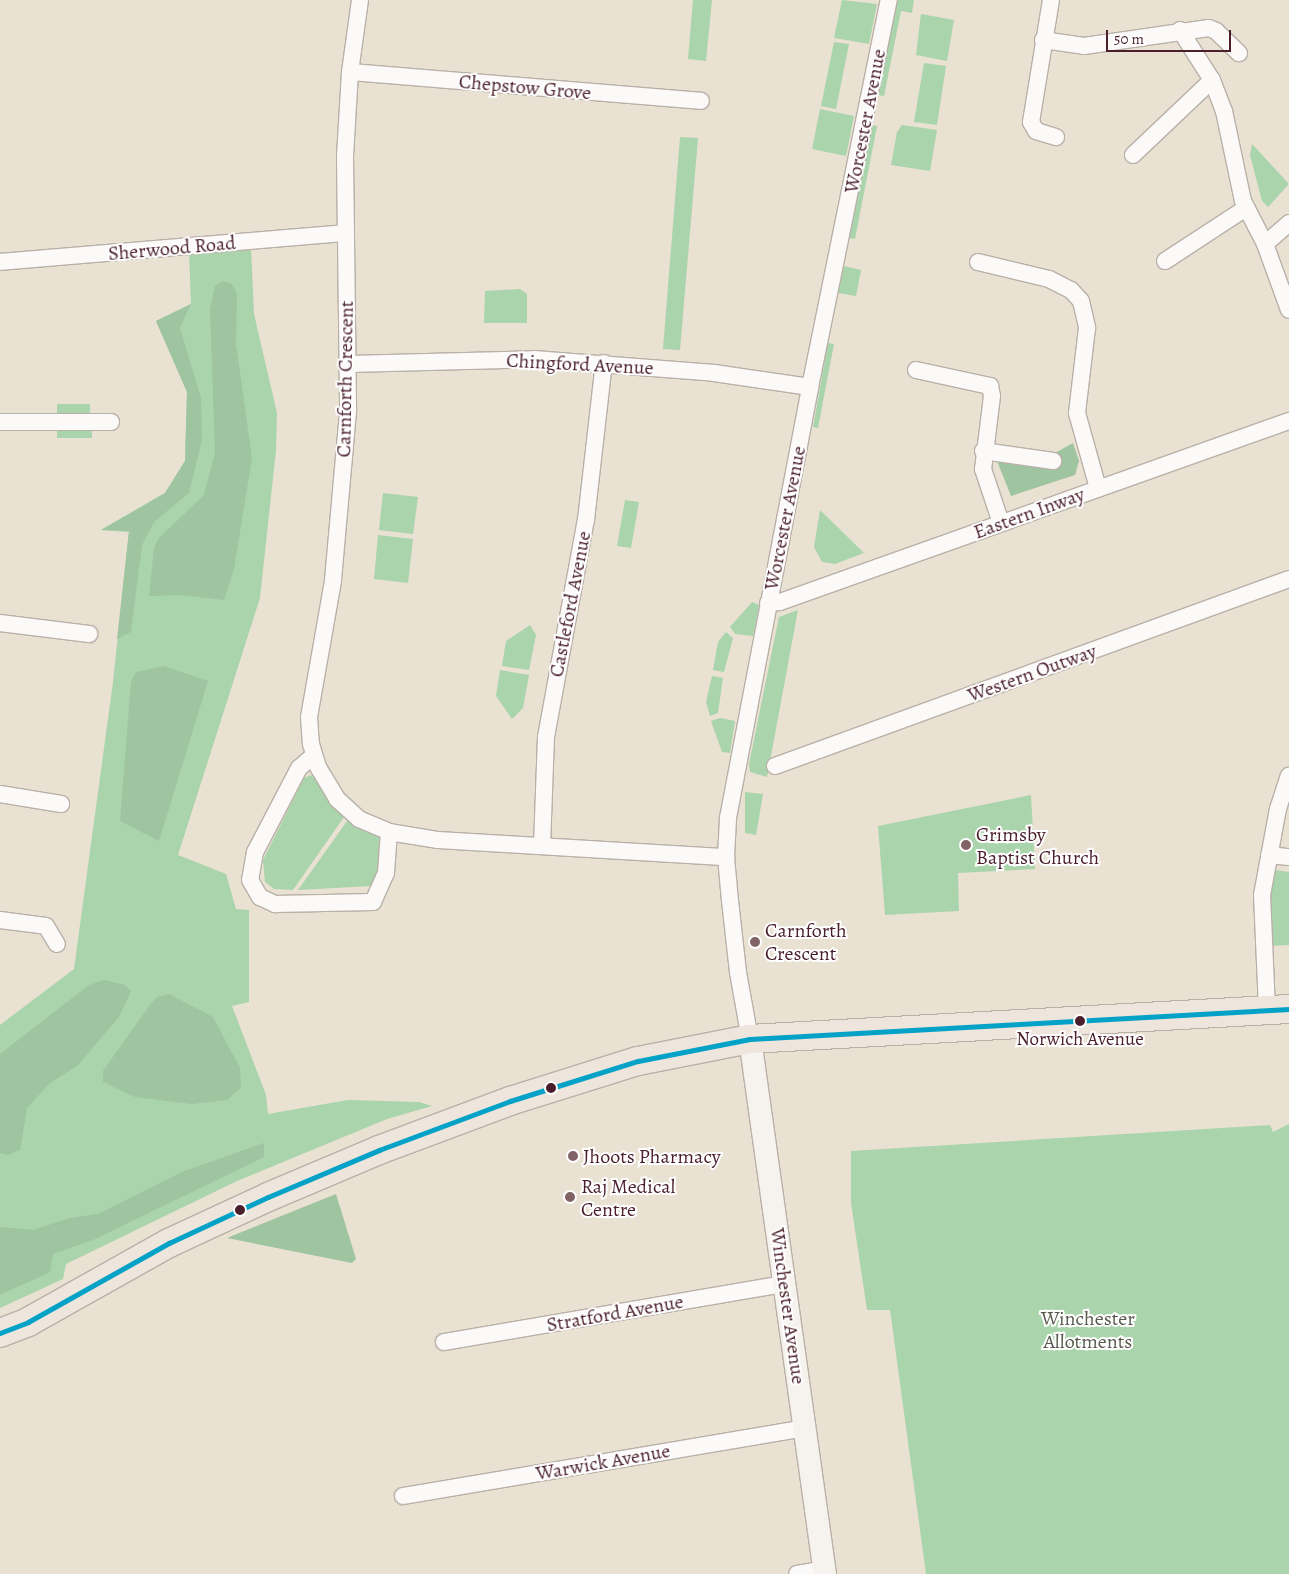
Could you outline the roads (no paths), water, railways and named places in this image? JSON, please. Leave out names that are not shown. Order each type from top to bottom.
[{"type":"highway","points":[[0,1334],[28,1322],[169,1243],[379,1150],[594,1074],[638,1061],[750,1039],[1278,1009]]},
{"type":"street","name":"Carnforth Crescent","points":[[360,0],[350,72],[345,156],[349,364],[348,412],[333,581],[309,717],[313,756],[337,799],[359,820],[389,832],[438,840],[726,857]]},
{"type":"street","name":"Worcester Avenue","points":[[750,1039],[738,972],[726,857],[736,764],[889,0]]},
{"type":"street","points":[[1051,0],[1031,122],[1036,131],[1056,137]]},
{"type":"street","points":[[1043,40],[1084,46],[1180,30],[1209,28],[1239,53]]},
{"type":"street","points":[[1180,30],[1212,80],[1224,111],[1246,208],[1265,244],[1289,310]]},
{"type":"street","name":"Chepstow Grove","points":[[350,72],[701,101]]},
{"type":"street","points":[[1133,155],[1212,80]]},
{"type":"street","points":[[1165,261],[1246,208]]},
{"type":"street","points":[[1265,244],[1289,223]]},
{"type":"street","name":"Sherwood Road","points":[[0,262],[345,233]]},
{"type":"street","points":[[978,262],[1049,279],[1071,290],[1081,301],[1087,328],[1077,413],[1098,488]]},
{"type":"street","name":"Chingford Avenue","points":[[349,364],[473,359],[604,363],[714,373],[810,387]]},
{"type":"street","name":"Castleford Avenue","points":[[542,846],[546,737],[586,520],[604,363]]},
{"type":"street","points":[[916,370],[990,386],[992,396],[982,469],[1000,523]]},
{"type":"street","name":"Eastern Inway","points":[[768,603],[780,602],[1289,421]]},
{"type":"street","points":[[0,422],[111,422]]},
{"type":"street","points":[[983,451],[1053,461]]},
{"type":"street","name":"Western Outway","points":[[776,766],[1289,580]]},
{"type":"street","points":[[0,623],[89,634]]},
{"type":"street","points":[[313,756],[299,768],[255,852],[250,880],[260,897],[275,904],[373,902],[386,873],[389,832]]},
{"type":"street","points":[[1278,1009],[1262,904],[1269,855],[1289,776]]},
{"type":"street","points":[[0,794],[61,804]]},
{"type":"street","points":[[1269,855],[1289,857]]},
{"type":"street","points":[[0,920],[46,926],[58,944]]},
{"type":"street","name":"Winchester Avenue","points":[[750,1039],[824,1572]]},
{"type":"street","name":"Stratford Avenue","points":[[444,1342],[785,1284]]},
{"type":"street","name":"Warwick Avenue","points":[[402,1496],[804,1428]]},
{"type":"street","points":[[797,1574],[824,1572]]},
{"type":"place","name":"Grimsby Baptist Church","points":[[966,845]]},
{"type":"place","name":"Carnforth Crescent","points":[[755,942]]},
{"type":"place","name":"Norwich Avenue","points":[[1080,1021]]},
{"type":"place","name":"Jhoots Pharmacy","points":[[573,1156]]},
{"type":"place","name":"Raj Medical Centre","points":[[570,1197]]},
{"type":"park label","name":"Winchester Allotments","points":[[1088,1330]]}]
